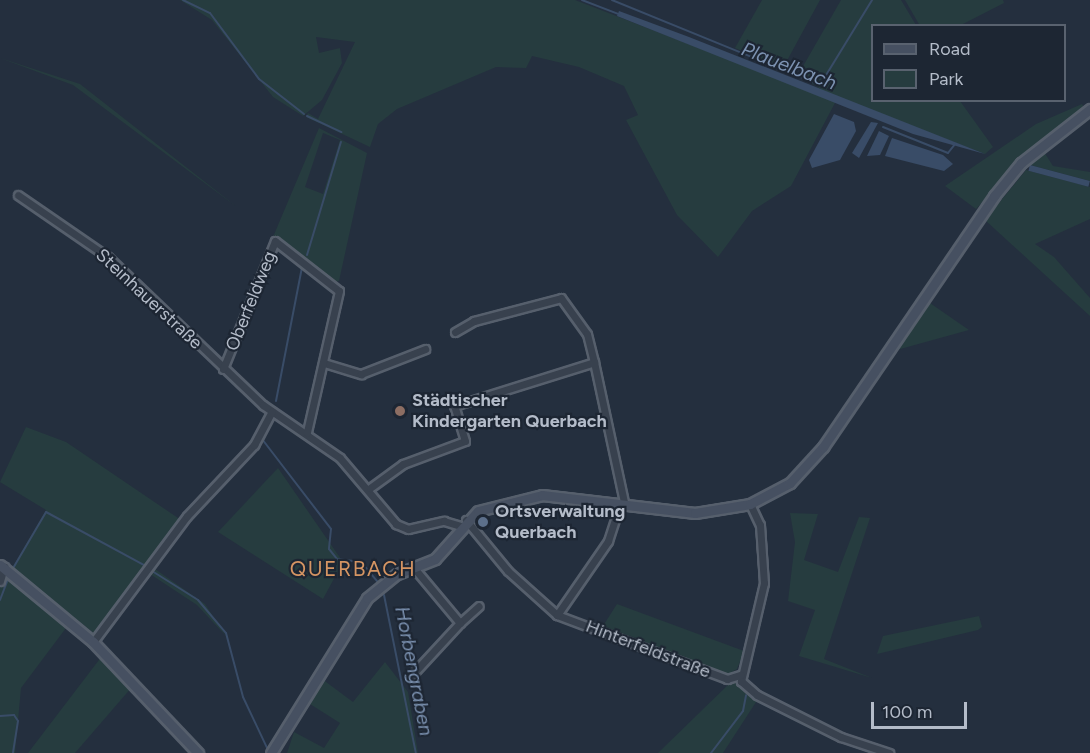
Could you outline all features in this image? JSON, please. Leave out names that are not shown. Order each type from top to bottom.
[{"type":"street","points":[[271,753],[367,598],[383,582],[435,559],[463,523],[508,501],[542,495],[694,513],[750,504],[790,483],[812,461],[994,196],[1022,163],[1090,109]]},
{"type":"street","name":"Steinhauerstraße","points":[[18,195],[108,257],[223,369],[272,411],[307,432],[370,488],[396,524],[408,529],[444,521],[463,523]]},
{"type":"street","name":"Oberfeldweg","points":[[223,369],[275,241],[339,291],[324,363]]},
{"type":"street","points":[[455,332],[474,321],[561,297],[586,334],[594,362],[622,505],[608,541],[557,615]]},
{"type":"street","points":[[307,432],[324,363],[361,374],[425,349]]},
{"type":"street","points":[[370,488],[403,464],[465,441],[454,406],[594,362]]},
{"type":"street","points":[[93,642],[216,484],[254,444],[272,411]]},
{"type":"street","points":[[750,504],[760,525],[764,583],[740,675],[757,695],[841,737],[888,751]]},
{"type":"street","name":"Hinterfeldstraße","points":[[463,523],[508,571],[557,615],[727,680],[740,675]]},
{"type":"street","points":[[2,566],[93,642],[198,753]]},
{"type":"street","points":[[0,580],[2,566]]},
{"type":"street","points":[[414,568],[460,623]]},
{"type":"street","points":[[409,678],[479,606]]},
{"type":"green space","points":[[180,0],[575,0],[836,101],[791,186],[752,211],[718,257],[677,215],[626,120],[638,115],[624,86],[579,67],[532,56],[526,68],[496,67],[397,109],[378,124],[370,147],[306,117],[308,113],[318,119],[355,42],[316,37],[319,53],[340,48],[342,63],[322,100],[303,116],[273,97],[212,20]]},
{"type":"green space","points":[[762,0],[820,0],[783,68],[735,48]]},
{"type":"green space","points":[[841,0],[901,0],[915,24],[871,24],[871,102],[961,102],[993,147],[985,154],[827,93],[798,75]]},
{"type":"green space","points":[[905,0],[1003,0],[1004,3],[963,24],[919,24]]},
{"type":"green space","points":[[0,58],[80,84],[237,207],[73,85]]},
{"type":"green space","points":[[1082,104],[1085,109],[1027,154],[976,209],[945,186],[1036,124]]},
{"type":"green space","points":[[319,128],[367,153],[339,281],[334,282],[273,237]],"holes":[[[323,133],[340,140],[323,194],[305,187]]]},
{"type":"green space","points":[[1044,152],[1053,166],[1090,172],[1090,181],[1030,165]]},
{"type":"green space","points":[[1026,170],[1090,187],[1090,219],[1035,244],[1054,257],[1090,298],[1090,316],[985,220]]},
{"type":"green space","points":[[927,301],[969,330],[893,351]]},
{"type":"green space","points":[[26,427],[66,442],[181,520],[95,634],[12,568],[46,510],[0,482]]},
{"type":"green space","points":[[278,468],[343,562],[323,599],[218,532]]},
{"type":"green space","points":[[790,513],[818,514],[804,560],[838,572],[859,517],[870,518],[824,659],[872,678],[799,656],[815,610],[788,601],[795,542]]},
{"type":"green space","points":[[155,569],[205,604],[226,636],[197,605],[150,574]]},
{"type":"green space","points":[[6,576],[69,624],[21,688],[15,753],[0,753],[0,588]]},
{"type":"green space","points":[[617,604],[744,651],[737,669],[725,676],[601,629]]},
{"type":"green space","points":[[979,616],[982,627],[978,630],[877,654],[883,636]]},
{"type":"green space","points":[[102,656],[132,687],[75,753],[28,753]]},
{"type":"green space","points":[[385,662],[408,692],[418,753],[287,753],[294,732],[324,748],[340,723],[310,704],[322,679],[353,702]]},
{"type":"green space","points":[[733,680],[758,699],[723,753],[658,753]]},
{"type":"water","points":[[619,11],[985,154],[913,134],[617,16]]},
{"type":"water","points":[[834,114],[854,122],[856,131],[840,160],[812,168],[809,160]]},
{"type":"water","points":[[871,122],[878,123],[859,158],[852,153]]},
{"type":"water","points":[[879,131],[889,136],[880,155],[867,156]]},
{"type":"water","points":[[892,138],[943,155],[953,164],[944,171],[885,156]]},
{"type":"water","points":[[1030,165],[1090,181],[1088,187],[1028,171]]},
{"type":"waterway","name":"Horbengraben","points":[[183,0],[210,13],[259,79],[304,114]]},
{"type":"waterway","name":"Plauelbach","points":[[582,0],[619,14]]},
{"type":"waterway","points":[[612,0],[820,85],[872,0]]},
{"type":"waterway","name":"Horbengraben","points":[[307,116],[341,132]]},
{"type":"waterway","points":[[883,127],[948,153],[955,144]]},
{"type":"waterway","name":"Horbengraben","points":[[307,255],[341,142]]},
{"type":"waterway","name":"Horbengraben","points":[[276,401],[302,267]]},
{"type":"waterway","name":"Horbengraben","points":[[272,419],[262,439],[331,529],[329,549],[337,559],[361,562],[377,581]]},
{"type":"waterway","points":[[193,516],[262,439]]},
{"type":"waterway","points":[[12,570],[46,512],[144,565]]},
{"type":"waterway","points":[[189,522],[152,571],[198,600],[226,633],[243,697],[268,750]]},
{"type":"waterway","points":[[0,600],[9,576]]},
{"type":"waterway","name":"Horbengraben","points":[[384,595],[416,753]]},
{"type":"waterway","points":[[711,753],[743,711],[746,695]]},
{"type":"waterway","points":[[0,716],[14,715],[18,721],[13,753]]},
{"type":"place","name":"Städtischer Kindergarten Querbach","points":[[400,411]]},
{"type":"place","name":"Ortsverwaltung Querbach","points":[[483,522]]},
{"type":"district","name":"QUERBACH","points":[[353,569]]}]
